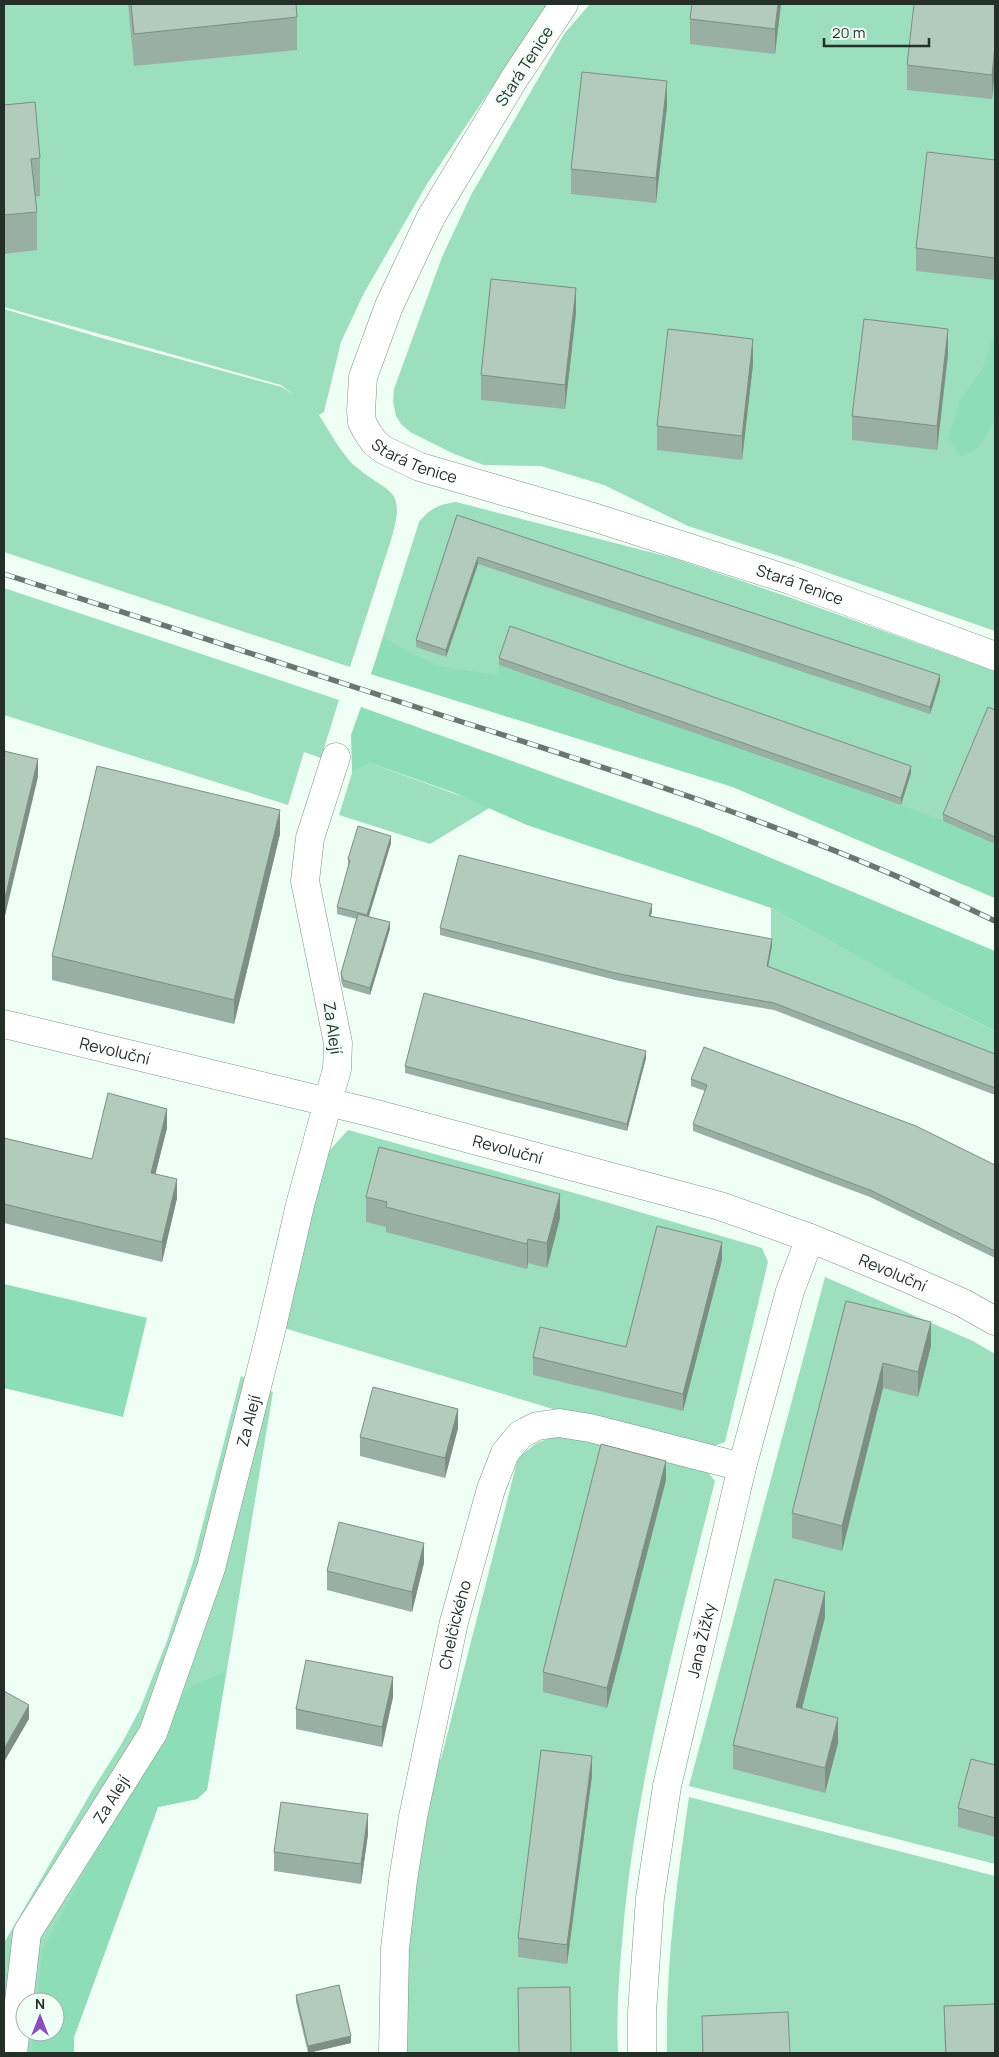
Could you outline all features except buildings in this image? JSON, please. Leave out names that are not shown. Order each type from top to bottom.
[{"type":"street","name":"Stará Tenice","points":[[564,4],[514,80],[431,217],[389,306],[363,377],[361,410],[362,422],[366,430],[374,442],[384,450],[420,467],[596,518],[790,580],[995,656]]},
{"type":"street","name":"Za Alejí","points":[[13,2053],[27,1933],[153,1733],[212,1568],[300,1205],[337,1069],[338,1044],[305,882],[310,838],[336,757]]},
{"type":"street","name":"Revoluční","points":[[4,1024],[370,1112],[720,1206],[810,1238],[954,1299],[995,1321]]},
{"type":"street","name":"Jana Žižky","points":[[642,2053],[642,2012],[650,1898],[660,1823],[673,1758],[742,1467],[790,1291],[810,1238]]},
{"type":"street","name":"Chelčického","points":[[393,2053],[395,1948],[402,1880],[412,1817],[454,1622],[491,1489],[505,1453],[520,1435],[537,1426],[559,1423],[590,1428],[742,1467]]},
{"type":"green space","points":[[4,4],[548,4],[427,184],[364,293],[341,342],[324,412],[319,415],[350,462],[386,488],[396,501],[397,510],[391,540],[350,667],[4,552],[4,309],[98,337],[282,387],[295,396],[281,385],[4,307]]},
{"type":"green space","points":[[590,4],[995,4],[995,631],[688,526],[604,485],[541,466],[484,465],[454,454],[410,432],[401,424],[396,416],[393,402],[394,389],[442,257],[471,195],[564,34]]},
{"type":"green space","points":[[995,330],[995,420],[978,448],[961,457],[948,438],[960,401],[983,368]]},
{"type":"green space","points":[[456,502],[673,558],[789,597],[995,671],[995,898],[733,787],[371,674],[419,522],[435,508]]},
{"type":"green space","points":[[4,588],[339,700],[321,758],[304,752],[288,805],[4,715]]},
{"type":"green space","points":[[384,638],[414,655],[442,667],[498,675],[499,665],[934,817],[995,844],[995,898],[733,787],[371,674]]},
{"type":"green space","points":[[361,707],[699,828],[995,951],[995,1031],[943,1005],[771,908],[527,825],[452,792],[370,763],[352,773],[351,735]]},
{"type":"green space","points":[[370,763],[491,807],[430,844],[339,815],[352,773]]},
{"type":"green space","points":[[771,908],[947,1007],[995,1031],[995,1061],[768,967],[771,946]]},
{"type":"green space","points":[[348,1130],[762,1248],[768,1262],[725,1442],[714,1446],[563,1412],[284,1328],[320,1161]]},
{"type":"green space","points":[[825,1277],[973,1341],[995,1354],[995,1864],[689,1786]]},
{"type":"green space","points":[[4,1284],[147,1318],[123,1417],[4,1388]]},
{"type":"green space","points":[[241,1376],[273,1392],[207,1790],[197,1799],[158,1807],[74,2037],[74,2053],[4,2053],[4,1943],[93,1789],[122,1743],[140,1709],[167,1641],[193,1562]]},
{"type":"green space","points":[[556,1435],[587,1436],[707,1471],[715,1481],[660,1705],[638,1818],[629,1875],[620,1963],[618,2053],[402,2053],[403,1959],[431,1761],[441,1759],[518,1458],[535,1444]]},
{"type":"green space","points":[[226,1671],[207,1790],[197,1799],[158,1807],[74,2037],[74,2053],[31,2053],[33,2042],[65,2042],[65,1992],[38,1992],[42,1950],[186,1689]]},
{"type":"green space","points":[[689,1797],[995,1876],[995,2053],[667,2053],[670,1957],[676,1893]]},
{"type":"railway","points":[[4,574],[661,787],[864,862],[995,921]]}]
